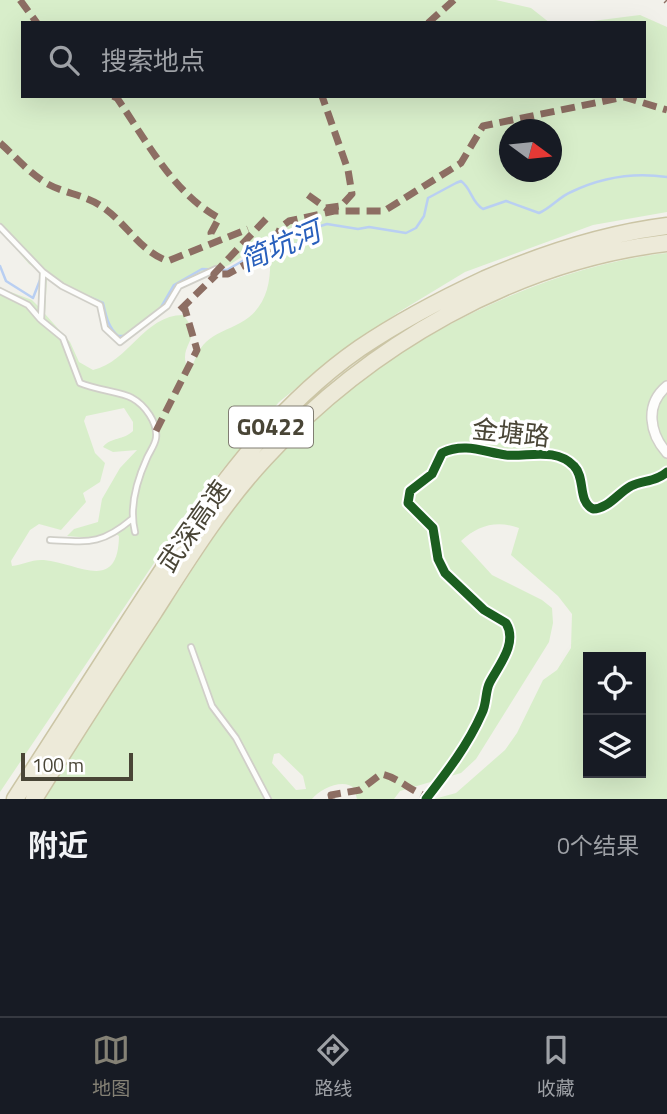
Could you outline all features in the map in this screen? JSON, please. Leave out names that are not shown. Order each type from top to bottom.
[{"type":"highway","name":"武深高速","points":[[15,799],[170,558],[225,482],[268,430],[312,388],[359,349],[436,301],[539,256],[640,229],[667,226]]},
{"type":"highway","name":"武深高速","points":[[34,799],[210,527],[263,460],[301,421],[385,351],[478,300],[528,279],[595,258],[667,243]]},
{"type":"street","points":[[667,386],[656,400],[652,423],[658,442],[667,453]]},
{"type":"street","name":"金塘路","points":[[426,799],[451,768],[480,718],[486,705],[488,684],[509,645],[510,631],[502,620],[484,610],[445,573],[438,559],[433,528],[408,503],[410,491],[432,474],[440,455],[459,449],[481,448],[506,455],[538,453],[568,461],[577,470],[586,504],[593,509],[602,508],[634,485],[652,481],[667,472]]},
{"type":"lane","points":[[0,227],[43,272],[62,286],[100,305],[105,328],[120,342],[167,306],[179,286],[216,270]]},
{"type":"lane","points":[[41,320],[43,272]]},
{"type":"lane","points":[[0,291],[28,305],[63,338],[80,383],[107,393],[130,396],[144,405],[153,421],[156,441],[141,471],[132,519],[135,532]]},
{"type":"lane","points":[[50,540],[93,543],[113,536],[132,519]]},
{"type":"lane","points":[[191,647],[212,706],[236,738],[268,799]]},
{"type":"green space","points":[[0,0],[496,0],[531,8],[547,21],[21,21],[21,98],[646,98],[646,21],[593,21],[640,15],[667,27],[667,212],[593,225],[465,272],[399,312],[338,354],[279,402],[195,502],[0,792],[0,288],[32,300],[39,307],[40,271],[29,264],[0,230]],"holes":[[[269,240],[268,287],[258,307],[251,316],[206,342],[192,366],[186,364],[186,351],[192,335],[189,323],[183,315],[158,322],[117,358],[93,370],[79,362],[70,342],[45,314],[47,279],[98,305],[104,329],[119,345],[168,307],[179,287],[229,265]],[[124,408],[133,422],[133,431],[103,447],[113,452],[137,450],[120,468],[102,499],[98,522],[74,529],[67,536],[91,538],[112,531],[119,536],[117,554],[112,565],[104,570],[94,571],[44,560],[12,566],[11,561],[30,530],[39,524],[61,530],[86,502],[83,493],[100,482],[105,463],[95,453],[84,421],[86,416]]]},
{"type":"green space","points":[[667,253],[667,799],[434,799],[456,793],[505,750],[517,733],[543,680],[557,670],[571,648],[572,614],[558,596],[511,555],[519,528],[495,524],[474,531],[461,541],[492,575],[542,600],[552,608],[553,623],[549,642],[476,759],[461,773],[400,791],[394,799],[357,799],[354,788],[338,784],[326,788],[312,799],[43,799],[209,544],[281,449],[360,380],[408,348],[511,295],[617,261]],"holes":[[[279,753],[303,776],[306,789],[296,790],[272,763],[274,754]]]},
{"type":"waterway","name":"简坑河","points":[[160,309],[174,285],[202,269],[227,270],[270,245],[296,244],[308,238],[317,227],[327,224],[406,233],[416,228],[424,216],[428,198],[461,181],[483,209],[506,201],[539,213],[567,194],[594,183],[642,175],[667,177]]},
{"type":"waterway","name":"简坑河","points":[[0,266],[6,281],[33,298],[40,280]]},
{"type":"waterway","name":"简坑河","points":[[89,297],[103,303],[112,329],[118,336],[124,336]]},
{"type":"waterway","name":"简坑河","points":[[132,330],[155,313]]},
{"type":"marked path","points":[[20,0],[36,21]]},
{"type":"marked path","points":[[430,21],[454,0]]},
{"type":"marked path","points":[[117,98],[174,180],[188,195],[219,218],[211,233],[213,243]]},
{"type":"marked path","points":[[308,195],[326,208],[341,206],[352,194],[348,170],[323,98]]},
{"type":"marked path","points":[[266,219],[214,274],[228,274],[259,257],[271,248],[281,227],[289,221],[334,211],[384,211],[461,163],[483,126],[619,98]]},
{"type":"marked path","points":[[627,98],[667,110]]},
{"type":"marked path","points":[[0,143],[46,183],[101,206],[149,250],[168,261],[248,229]]},
{"type":"marked path","points":[[180,310],[216,275]]},
{"type":"marked path","points":[[156,431],[197,350],[184,306]]},
{"type":"marked path","points":[[332,799],[331,795],[360,790],[381,774],[428,797]]},
{"type":"cycle path","points":[[426,799],[457,758],[476,725],[484,709],[488,686],[506,654],[510,638],[506,623],[484,610],[445,573],[438,559],[433,528],[408,503],[410,491],[432,474],[442,453],[459,448],[506,455],[542,454],[567,460],[578,471],[585,501],[593,509],[608,504],[631,486],[658,478],[667,472]]}]
